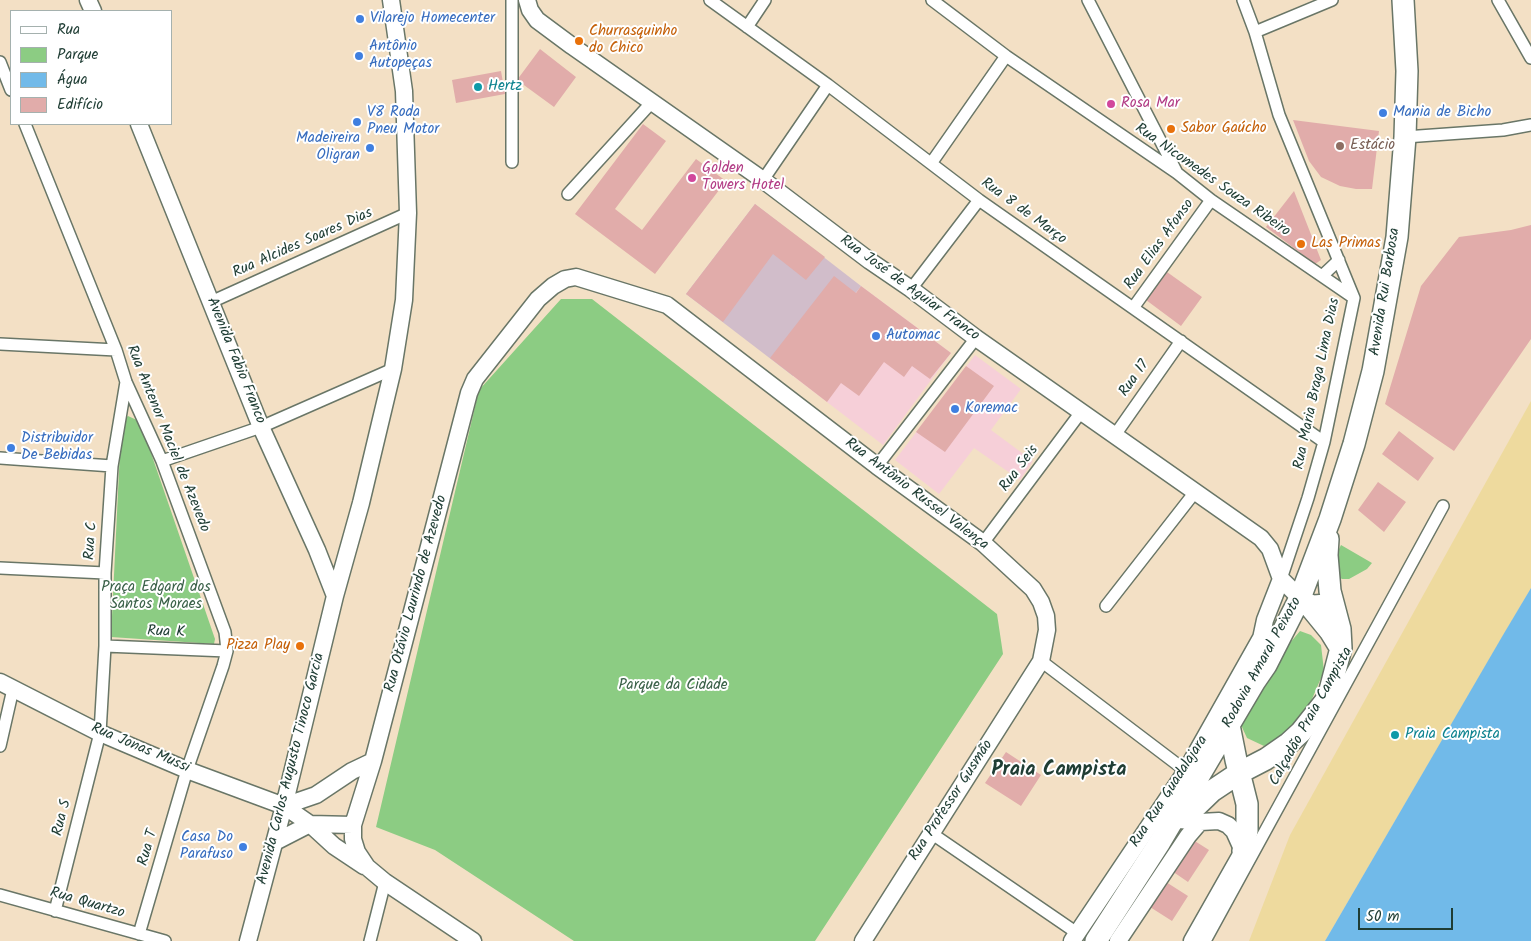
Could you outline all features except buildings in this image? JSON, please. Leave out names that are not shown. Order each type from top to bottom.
[{"type":"highway","name":"Avenida Rui Barbosa","points":[[1330,519],[1365,406],[1397,237],[1405,137],[1407,71],[1403,0]]},
{"type":"highway","name":"Rodovia Amaral Peixoto","points":[[1160,842],[1230,728],[1255,680],[1304,601],[1330,519]]},
{"type":"highway","name":"Rodovia Amaral Peixoto","points":[[1082,938],[1160,842],[1198,802],[1239,773],[1266,759],[1301,732],[1328,698],[1341,648],[1340,629],[1332,602],[1327,556],[1330,519]]},
{"type":"highway","points":[[1304,601],[1330,631],[1341,648]]},
{"type":"highway","points":[[1230,728],[1239,742],[1266,759]]},
{"type":"highway","points":[[1230,728],[1247,804],[1248,819],[1242,851]]},
{"type":"main road","points":[[317,550],[332,556],[344,550],[349,543],[361,503],[393,369],[404,300],[408,213],[404,91],[391,0]]},
{"type":"main road","name":"Rua José de Aguiar Franco","points":[[520,3],[537,20],[583,55],[763,180],[976,338],[1261,538],[1270,549],[1281,579],[1304,601]]},
{"type":"main road","name":"Avenida Fabio Franco","points":[[139,125],[261,427],[317,550],[335,596]]},
{"type":"main road","name":"Rua Antônio Russel Valença","points":[[576,277],[667,305],[877,466],[983,544],[1033,589],[1041,602],[1046,616],[1047,630],[1041,661]]},
{"type":"main road","name":"Rua Otávio Laurindo de Azevedo","points":[[474,941],[385,882],[367,867],[357,852],[353,839],[353,825],[373,761],[469,392],[475,379],[538,299],[553,286],[565,279],[576,277]]},
{"type":"main road","name":"Avenida Carlos Augusto Tinoco Garcia","points":[[248,941],[275,842],[349,543]]},
{"type":"main road","points":[[1255,680],[1261,638],[1281,579]]},
{"type":"main road","points":[[1304,601],[1332,602]]},
{"type":"main road","name":"Rua Rua Guadalajara","points":[[1082,938],[1186,771],[1261,638]]},
{"type":"main road","name":"Rua Professor Gusmão","points":[[863,941],[1041,661]]},
{"type":"main road","name":"Rua Jonas Mussi","points":[[7,686],[100,733],[187,770],[284,806],[310,824],[334,846],[367,867]]},
{"type":"main road","points":[[284,806],[316,795],[373,761]]},
{"type":"main road","points":[[1118,941],[1188,836],[1200,822],[1219,821],[1234,831],[1242,851],[1192,941]]},
{"type":"main road","points":[[275,842],[310,824],[353,825]]},
{"type":"street","name":"Rua 8 de Março","points":[[710,0],[828,84],[980,200],[1324,442]]},
{"type":"street","points":[[747,27],[765,0]]},
{"type":"street","name":"Rua Nicomedes Souza Ribeiro","points":[[932,0],[1006,56],[1354,298]]},
{"type":"street","points":[[1088,0],[1176,173]]},
{"type":"street","name":"Rua Maria Braga Lima Dias","points":[[1242,0],[1255,32],[1279,115],[1354,298],[1324,442],[1308,498],[1281,579]]},
{"type":"street","points":[[1255,32],[1332,0]]},
{"type":"street","points":[[1498,0],[1531,58]]},
{"type":"street","points":[[512,162],[520,3]]},
{"type":"street","points":[[932,162],[1006,56]]},
{"type":"street","points":[[0,62],[10,87]]},
{"type":"street","points":[[763,180],[828,84]]},
{"type":"street","points":[[568,194],[652,102]]},
{"type":"street","name":"Rua Antenor Maciel de Azevedo","points":[[25,125],[116,350],[126,382],[162,461],[225,632],[227,651],[223,666],[187,770]]},
{"type":"street","points":[[1405,137],[1503,130],[1531,125]]},
{"type":"street","points":[[911,289],[980,200]]},
{"type":"street","name":"Rua Elias Afonso","points":[[1133,308],[1211,200]]},
{"type":"street","name":"Rua Alcides Soares Dias","points":[[211,302],[408,213]]},
{"type":"street","points":[[1322,276],[1339,260]]},
{"type":"street","points":[[877,466],[976,338]]},
{"type":"street","name":"Rua 17","points":[[1114,435],[1180,342]]},
{"type":"street","points":[[0,344],[116,350]]},
{"type":"street","points":[[162,461],[261,427],[393,369]]},
{"type":"street","name":"Rua C","points":[[100,733],[112,466],[126,382]]},
{"type":"street","name":"Rua Seis","points":[[983,544],[1080,412]]},
{"type":"street","points":[[0,458],[112,466]]},
{"type":"street","points":[[1106,606],[1195,492]]},
{"type":"street","name":"Calçadão Praia Campista","points":[[1205,941],[1443,506]]},
{"type":"street","points":[[0,568],[106,574]]},
{"type":"street","name":"Rua K","points":[[105,646],[227,651]]},
{"type":"street","points":[[1041,661],[1186,771]]},
{"type":"street","points":[[0,746],[7,686]]},
{"type":"street","name":"Rua S","points":[[55,911],[100,733]]},
{"type":"street","name":"Rua T","points":[[139,934],[187,770]]},
{"type":"street","points":[[931,833],[1082,938]]},
{"type":"street","points":[[370,941],[385,882]]},
{"type":"street","name":"Rua Quartzo","points":[[0,895],[165,941]]},
{"type":"shaded area","points":[[755,204],[861,286],[793,376],[686,294]]},
{"type":"shaded area","name":"Automac","points":[[861,286],[951,353],[883,445],[793,376]]},
{"type":"shaded area","points":[[975,355],[1021,389],[991,430],[1033,461],[1020,480],[974,448],[939,494],[895,460]]},
{"type":"green space","name":"Parque da Cidade","points":[[561,299],[592,299],[997,614],[1003,654],[815,941],[574,941],[435,850],[376,827],[479,390]]},
{"type":"green space","name":"Praça Edgard dos Santos Moraes","points":[[128,416],[139,421],[141,424],[215,639],[214,644],[111,637],[121,430],[123,420]]},
{"type":"green space","points":[[1341,545],[1372,563],[1367,569],[1349,579],[1342,579],[1337,576],[1336,555]]},
{"type":"green space","points":[[1300,631],[1311,635],[1321,645],[1324,671],[1309,706],[1288,736],[1264,746],[1247,738],[1241,725],[1289,644]]},
{"type":"sand","name":"Praia Campista","points":[[1531,401],[1531,588],[1325,941],[1249,941],[1290,835]]},
{"type":"water","points":[[1531,588],[1531,941],[1325,941],[1503,635]]},
{"type":"place","name":"Vilarejo Homecenter","points":[[360,19]]},
{"type":"place","name":"Churrasquinho do Chico","points":[[579,41]]},
{"type":"place","name":"Antônio Autopeças","points":[[359,56]]},
{"type":"place","name":"Hertz","points":[[478,87]]},
{"type":"place","name":"Rosa Mar","points":[[1111,104]]},
{"type":"place","name":"Mania de Bicho","points":[[1383,113]]},
{"type":"place","name":"V8 Roda Pneu Motor","points":[[357,122]]},
{"type":"place","name":"Sabor Gaúcho","points":[[1171,129]]},
{"type":"place","name":"Estácio","points":[[1340,146]]},
{"type":"place","name":"Madeireira Oligran","points":[[370,148]]},
{"type":"place","name":"Golden Towers Hotel","points":[[692,178]]},
{"type":"place","name":"Las Primas","points":[[1301,244]]},
{"type":"place","name":"Automac","points":[[876,336]]},
{"type":"place","name":"Koremac","points":[[955,409]]},
{"type":"place","name":"Distribuidor De Bebidas","points":[[11,448]]},
{"type":"place","name":"Pizza Play","points":[[300,646]]},
{"type":"place","name":"Praia Campista","points":[[1395,735]]},
{"type":"place","name":"Casa Do Parafuso","points":[[243,847]]},
{"type":"district","name":"Praia Campista","points":[[1059,772]]}]
